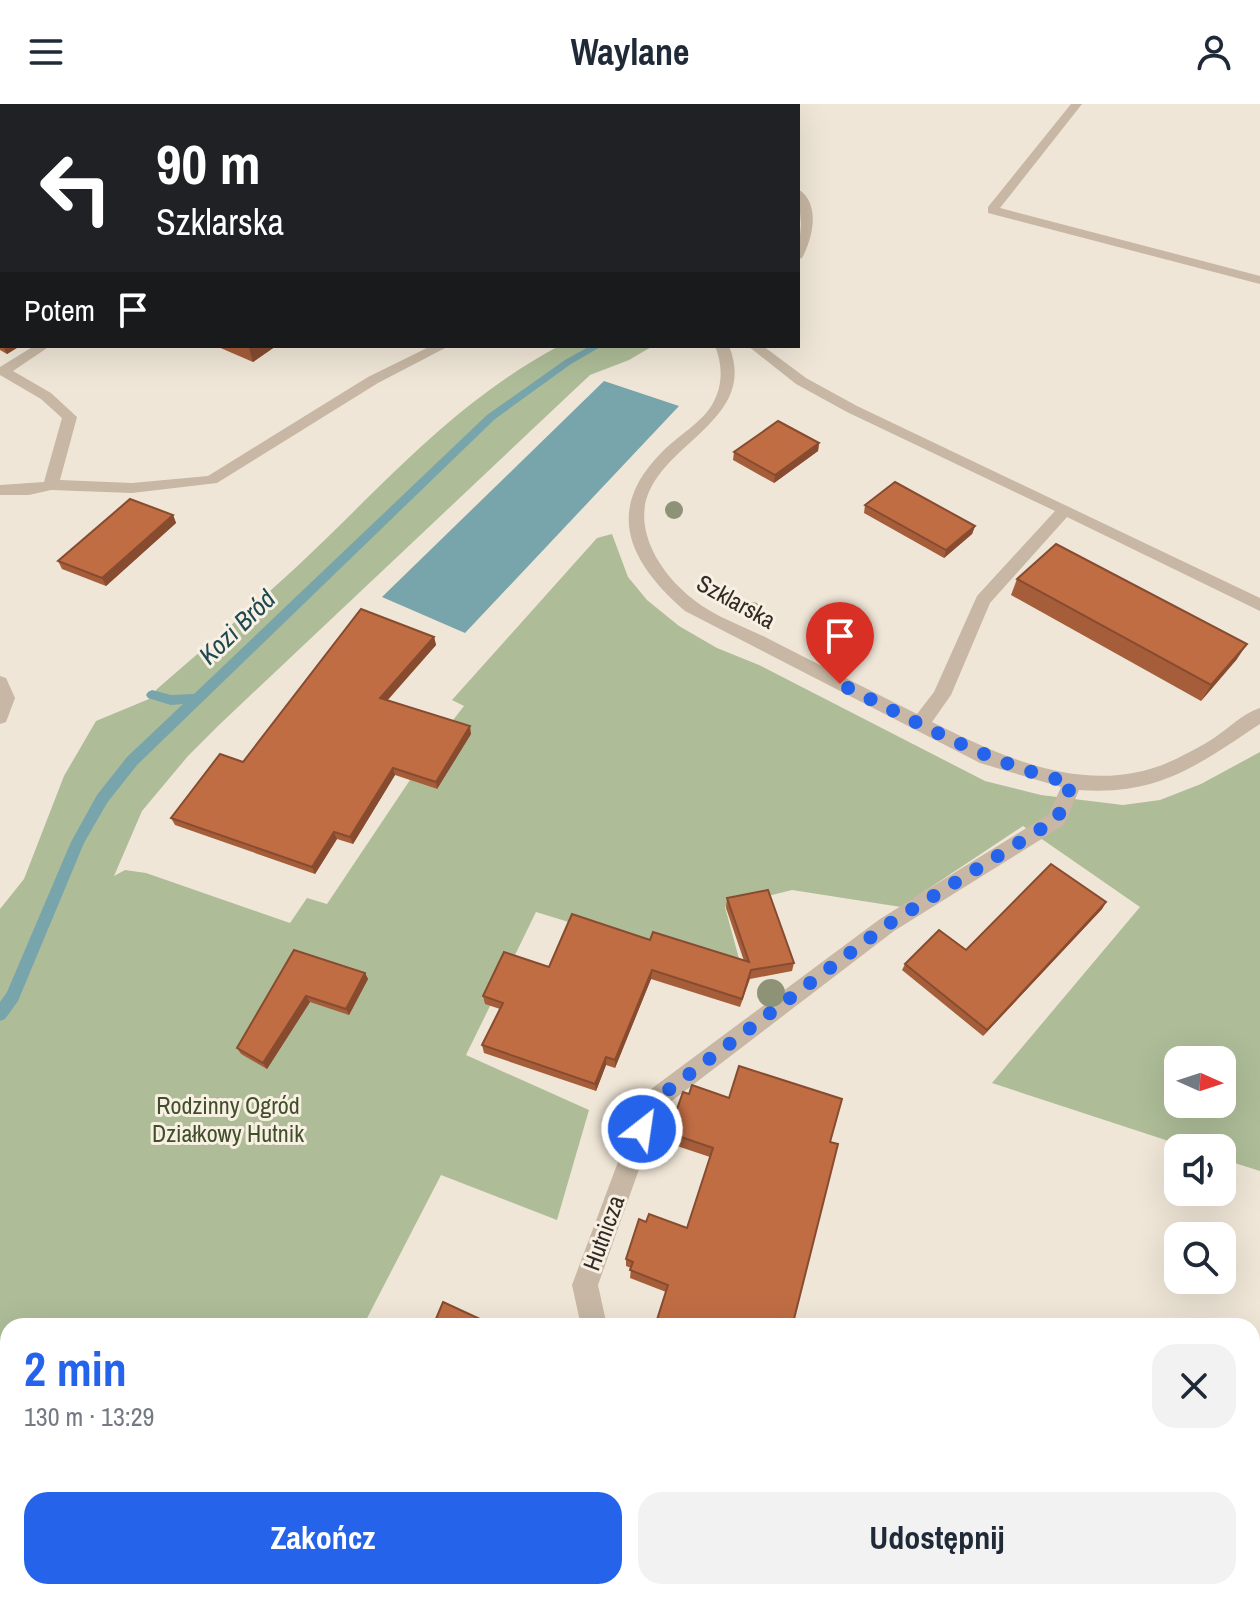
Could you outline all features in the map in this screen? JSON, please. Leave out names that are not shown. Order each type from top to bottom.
[{"type":"street","points":[[1077,104],[992,210],[1260,280]]},
{"type":"street","points":[[800,198],[808,219],[808,236],[800,251]]},
{"type":"street","points":[[40,348],[3,371],[46,396],[70,417],[51,485]]},
{"type":"street","points":[[0,490],[29,490],[51,485],[132,488],[212,480],[373,380],[438,348]]},
{"type":"street","name":"Szklarska","points":[[723,348],[729,368],[729,383],[724,396],[716,410],[653,471],[640,495],[637,525],[651,564],[675,595],[711,619],[987,758],[1029,773],[1072,783],[1101,786],[1165,774],[1217,746],[1260,715]]},
{"type":"street","points":[[757,348],[782,368],[841,404],[1141,544],[1260,605]]},
{"type":"street","points":[[920,724],[942,695],[983,600],[1065,510]]},
{"type":"street","points":[[0,683],[6,698],[0,717]]},
{"type":"street","name":"Hutnicza","points":[[592,1318],[585,1285],[651,1103],[887,925],[1057,819],[1072,783]]},
{"type":"green space","name":"Rodzinny Ogród Działkowy Hutnik","points":[[556,348],[650,348],[629,360],[590,375],[219,725],[188,756],[142,811],[114,876],[125,870],[146,873],[290,923],[307,898],[327,904],[410,780],[437,789],[450,724],[464,706],[452,700],[597,538],[612,534],[628,577],[647,600],[679,626],[717,648],[759,665],[985,781],[1041,795],[1123,805],[1160,800],[1201,784],[1260,752],[1260,1171],[1236,1163],[1236,1134],[1164,1134],[1164,1139],[992,1083],[1140,907],[1023,826],[901,907],[792,890],[725,907],[741,966],[647,946],[536,912],[466,1055],[589,1110],[557,1220],[441,1175],[367,1318],[0,1318],[0,909],[24,879],[64,776],[96,721],[149,699],[290,573],[457,416],[523,367]]},
{"type":"water","points":[[604,381],[679,406],[465,633],[382,597]]},
{"type":"building","points":[[778,421],[819,443],[775,475],[734,452]]},
{"type":"building","points":[[895,482],[975,526],[946,550],[865,505]]},
{"type":"building","points":[[130,499],[173,515],[102,578],[58,561]]},
{"type":"building","points":[[1056,544],[1247,644],[1211,685],[1017,579]]},
{"type":"building","points":[[361,609],[434,637],[380,698],[470,726],[436,782],[393,768],[350,837],[334,832],[312,867],[171,818],[220,754],[243,762]]},
{"type":"building","points":[[1051,864],[1106,902],[987,1030],[905,964],[939,930],[966,950]]},
{"type":"building","points":[[768,890],[794,963],[751,970],[742,999],[652,970],[615,1060],[606,1057],[595,1084],[482,1045],[503,1003],[483,996],[504,952],[549,967],[572,914],[650,940],[653,932],[749,962],[727,898]]},
{"type":"building","points":[[294,950],[365,973],[346,1009],[306,996],[263,1063],[237,1048]]},
{"type":"building","points":[[739,1066],[842,1099],[830,1142],[838,1144],[794,1318],[658,1318],[668,1285],[630,1270],[633,1262],[626,1259],[639,1219],[646,1222],[649,1214],[687,1228],[713,1148],[675,1135],[678,1128],[671,1126],[683,1092],[689,1094],[692,1085],[729,1098]]},
{"type":"building","points":[[443,1302],[478,1318],[436,1318]]},
{"type":"waterway","name":"Kozi Bród","points":[[197,699],[491,417],[568,362],[593,348]]},
{"type":"waterway","points":[[152,695],[171,700],[197,699]]},
{"type":"waterway","name":"Kozi Bród","points":[[0,1014],[13,996],[78,842],[102,799],[132,761],[197,699]]},
{"type":"route","points":[[642,1129],[651,1103],[887,925],[1057,819],[1072,783],[1029,773],[987,758],[840,684]]}]
